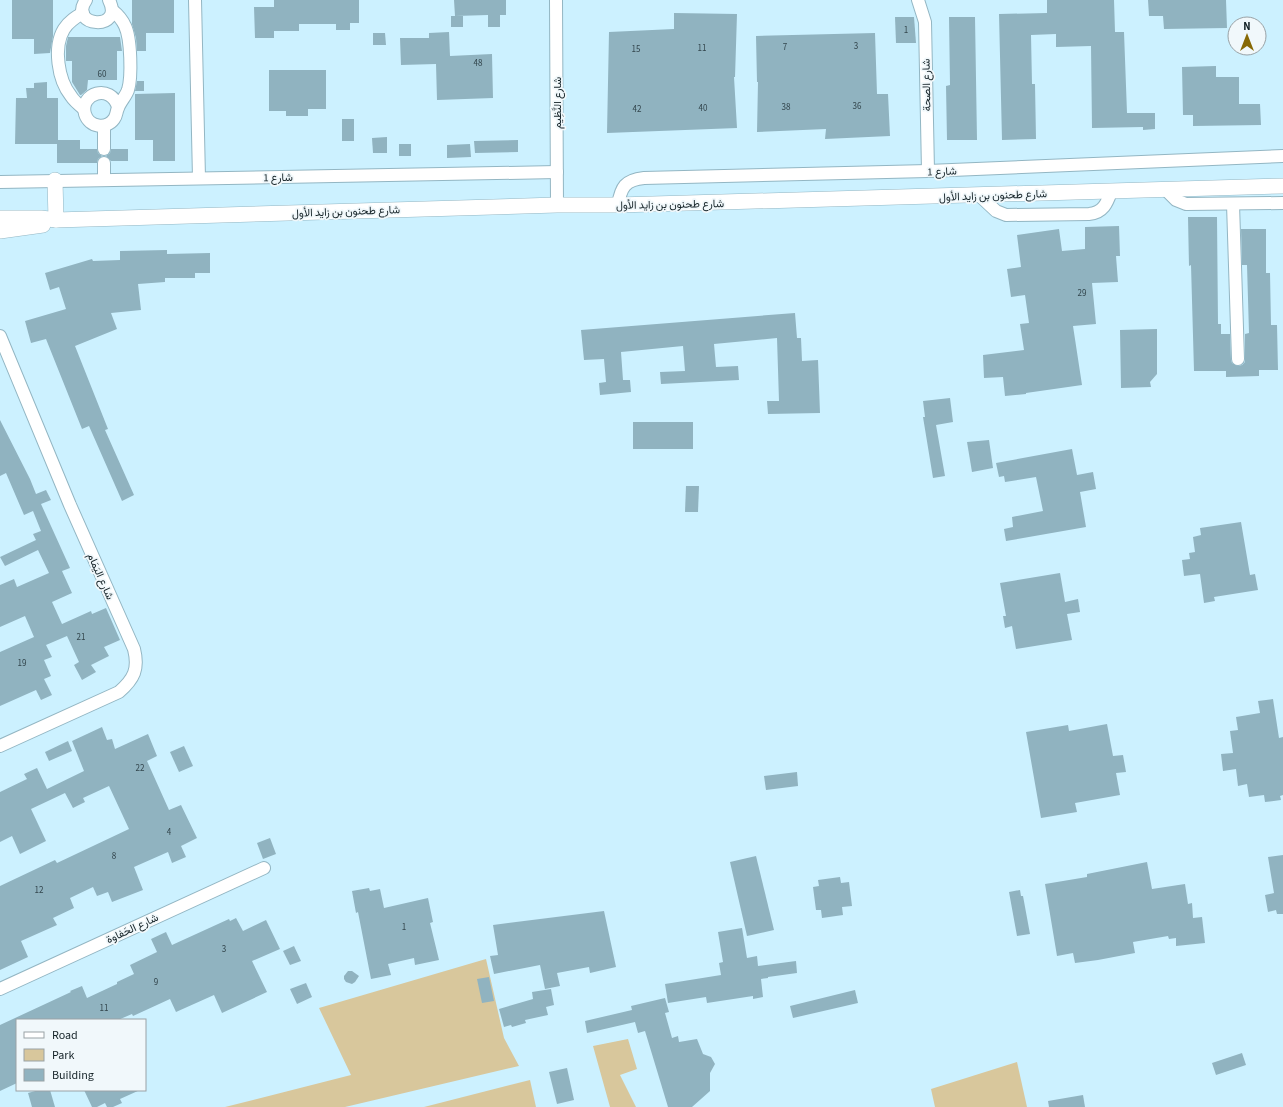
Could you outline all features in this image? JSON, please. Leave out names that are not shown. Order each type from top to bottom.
[{"type":"street","points":[[86,0],[82,8],[83,13],[89,21],[99,23],[108,19],[110,5]]},
{"type":"street","points":[[194,0],[199,178]]},
{"type":"street","name":"شارع النَّظِيم","points":[[556,0],[557,205]]},
{"type":"street","name":"شارع الصحة","points":[[918,0],[925,22],[928,171]]},
{"type":"street","points":[[110,5],[122,20],[128,33],[130,82],[126,96],[118,107],[116,117],[113,121],[104,126],[94,125],[90,122],[84,109],[85,104],[91,96],[100,93],[105,93],[114,98],[118,107]]},
{"type":"street","points":[[83,13],[74,18],[64,29],[61,36],[58,53],[61,74],[66,90],[84,109]]},
{"type":"street","points":[[104,126],[104,149]]},
{"type":"street","name":"شارع 1","points":[[618,205],[621,191],[625,186],[637,179],[644,178],[928,171],[1283,156]]},
{"type":"street","points":[[104,163],[104,180]]},
{"type":"street","name":"شارع 1","points":[[0,182],[557,172]]},
{"type":"street","points":[[55,180],[56,220]]},
{"type":"street","name":"شارع طحنون بن زايد الأول","points":[[0,218],[41,218],[56,220],[557,205],[618,205],[980,196],[1283,186]]},
{"type":"street","points":[[1166,190],[1176,200],[1186,204],[1283,203]]},
{"type":"street","points":[[980,196],[996,211],[1006,215],[1089,214],[1103,209],[1111,192]]},
{"type":"street","points":[[1233,204],[1238,359]]},
{"type":"street","name":"شارع طحنون بن زايد الأول","points":[[0,231],[36,227],[56,220]]},
{"type":"street","name":"شارع اليَمَام","points":[[0,336],[70,505],[134,649],[137,660],[135,672],[129,683],[119,692],[0,746]]},
{"type":"street","name":"شارع الحَفاوة","points":[[0,989],[264,868]]},
{"type":"green space","points":[[486,959],[504,1038],[519,1066],[345,1107],[225,1107],[351,1075],[319,1008]]},
{"type":"green space","points":[[628,1039],[637,1069],[620,1075],[636,1107],[610,1107],[593,1046]]},
{"type":"green space","points":[[1017,1062],[1027,1107],[935,1107],[931,1089]]},
{"type":"green space","points":[[530,1080],[536,1107],[424,1107]]},
{"type":"building","points":[[12,0],[53,0],[53,36],[50,53],[34,54],[34,39],[12,39]]},
{"type":"building","points":[[132,0],[174,0],[174,33],[146,33],[146,51],[137,51],[136,38],[132,24]]},
{"type":"building","points":[[274,0],[359,0],[359,23],[350,23],[350,30],[336,30],[336,24],[299,24],[299,31],[274,31],[274,38],[255,38],[254,7],[274,7]]},
{"type":"building","points":[[454,0],[506,0],[506,15],[500,15],[500,27],[488,27],[488,15],[455,16]]},
{"type":"building","points":[[1047,0],[1114,0],[1115,32],[1124,32],[1127,113],[1155,113],[1155,129],[1143,130],[1143,127],[1092,128],[1091,46],[1056,47],[1056,34],[1031,35],[1032,84],[1035,84],[1036,139],[1002,140],[999,14],[1047,13]]},
{"type":"building","points":[[1148,0],[1226,0],[1227,28],[1164,29],[1163,16],[1149,16]]},
{"type":"building","points":[[674,13],[737,14],[734,77],[737,128],[607,133],[609,32],[674,29]]},
{"type":"building","points":[[451,16],[463,16],[463,27],[451,27]]},
{"type":"building","points":[[895,17],[914,17],[916,43],[896,43]]},
{"type":"building","points":[[949,17],[975,17],[977,140],[947,140],[946,86],[950,85]]},
{"type":"building","points":[[449,32],[450,56],[492,54],[493,98],[437,100],[436,64],[401,65],[400,38],[429,38],[429,33]]},
{"type":"building","points":[[373,33],[385,33],[386,45],[373,45]]},
{"type":"building","points":[[875,33],[877,94],[888,94],[890,136],[825,139],[826,129],[757,132],[758,82],[756,36]]},
{"type":"building","points":[[68,37],[120,37],[122,51],[117,51],[117,80],[88,80],[87,90],[80,95],[72,82],[72,61],[66,61],[66,46]]},
{"type":"building","points":[[1216,66],[1216,77],[1239,77],[1239,104],[1260,104],[1261,125],[1193,126],[1193,115],[1183,115],[1182,67]]},
{"type":"building","points":[[269,70],[326,70],[326,109],[308,109],[308,116],[286,116],[286,111],[269,111]]},
{"type":"building","points":[[137,81],[144,81],[144,91],[135,91]]},
{"type":"building","points":[[47,82],[47,98],[58,98],[58,140],[80,140],[80,149],[97,149],[98,153],[102,156],[98,159],[97,163],[57,163],[57,144],[15,144],[16,98],[27,98],[26,88],[34,88],[34,83]]},
{"type":"building","points":[[175,93],[175,161],[153,161],[153,140],[135,140],[135,94]]},
{"type":"building","points":[[342,119],[354,119],[354,141],[342,141]]},
{"type":"building","points":[[387,137],[387,153],[373,153],[372,138]]},
{"type":"building","points":[[518,140],[518,152],[475,153],[474,141]]},
{"type":"building","points":[[399,144],[411,144],[411,156],[399,156]]},
{"type":"building","points":[[470,144],[471,157],[447,158],[447,145]]},
{"type":"building","points":[[111,149],[128,149],[128,161],[111,161],[106,156],[110,153]]},
{"type":"building","points":[[1188,217],[1217,217],[1218,324],[1221,324],[1221,334],[1230,334],[1231,360],[1232,363],[1238,366],[1245,362],[1245,334],[1249,333],[1247,265],[1242,265],[1241,229],[1266,229],[1266,273],[1270,273],[1271,325],[1277,325],[1278,370],[1259,370],[1259,376],[1226,377],[1226,371],[1194,371]]},
{"type":"building","points":[[1119,226],[1120,256],[1116,256],[1118,282],[1092,283],[1096,324],[1073,326],[1082,385],[1005,396],[1003,377],[984,378],[983,355],[1024,350],[1020,324],[1029,323],[1025,295],[1011,297],[1007,269],[1021,267],[1017,235],[1059,229],[1062,251],[1085,249],[1085,227]]},
{"type":"building","points":[[167,250],[167,254],[210,253],[210,273],[195,273],[195,278],[165,278],[165,282],[138,284],[141,310],[111,313],[117,329],[75,346],[108,429],[105,430],[134,495],[122,501],[89,426],[82,429],[46,339],[31,343],[25,321],[66,309],[59,287],[50,290],[45,273],[92,259],[93,261],[120,260],[120,251]]},
{"type":"building","points":[[795,313],[797,338],[801,338],[802,361],[818,360],[820,413],[768,414],[767,401],[779,401],[777,338],[714,344],[716,367],[738,366],[739,380],[661,384],[660,372],[685,371],[683,346],[621,352],[623,380],[630,380],[631,392],[600,395],[599,383],[606,382],[604,359],[584,360],[581,330]]},
{"type":"building","points":[[1157,329],[1157,374],[1150,382],[1151,387],[1121,388],[1120,330]]},
{"type":"building","points":[[950,398],[953,422],[936,425],[945,476],[933,478],[923,417],[925,417],[923,401]]},
{"type":"building","points":[[0,420],[36,494],[46,490],[51,500],[41,504],[70,568],[62,571],[72,593],[52,602],[62,624],[91,611],[92,614],[106,608],[120,640],[104,647],[109,656],[91,665],[96,672],[82,680],[74,665],[79,662],[67,636],[46,645],[52,657],[44,660],[51,676],[44,679],[52,695],[41,700],[36,690],[0,706],[0,652],[34,637],[25,616],[0,627],[0,585],[14,579],[17,587],[49,573],[38,550],[5,566],[0,557],[36,540],[33,534],[41,531],[33,511],[24,515],[6,473],[0,476]]},
{"type":"building","points":[[633,422],[693,422],[693,449],[633,449]]},
{"type":"building","points":[[989,440],[993,468],[972,472],[967,442]]},
{"type":"building","points":[[1072,449],[1077,475],[1093,472],[1096,489],[1080,492],[1086,527],[1006,541],[1004,529],[1013,527],[1012,517],[1043,511],[1036,477],[1005,482],[1004,476],[999,477],[996,463]]},
{"type":"building","points":[[686,486],[699,486],[698,512],[685,512]]},
{"type":"building","points":[[1241,522],[1250,575],[1255,574],[1258,590],[1214,597],[1215,601],[1204,603],[1200,574],[1184,576],[1182,560],[1190,559],[1189,553],[1195,552],[1193,537],[1201,535],[1200,528]]},
{"type":"building","points":[[1060,573],[1065,602],[1078,599],[1080,612],[1067,614],[1072,640],[1016,649],[1012,626],[1005,628],[1003,616],[1006,616],[1000,583]]},
{"type":"building","points":[[1273,699],[1279,738],[1283,737],[1283,795],[1280,796],[1281,800],[1265,802],[1264,795],[1249,797],[1247,784],[1238,786],[1236,769],[1223,771],[1221,754],[1233,753],[1230,731],[1238,730],[1236,717],[1260,713],[1258,701]]},
{"type":"building","points":[[1107,724],[1113,756],[1123,755],[1126,772],[1116,773],[1120,795],[1075,803],[1077,812],[1041,818],[1026,732],[1068,725],[1069,731]]},
{"type":"building","points":[[102,727],[107,740],[112,739],[115,749],[148,734],[157,756],[147,761],[169,810],[181,805],[197,838],[181,846],[186,857],[172,863],[168,852],[134,867],[143,890],[112,902],[108,892],[97,896],[93,887],[70,898],[74,908],[53,918],[57,925],[21,941],[28,957],[0,970],[0,886],[55,860],[57,863],[129,829],[109,786],[83,798],[85,802],[73,808],[65,793],[31,809],[46,841],[20,854],[12,836],[0,842],[0,792],[27,779],[24,774],[37,768],[47,789],[84,771],[72,741]]},
{"type":"building","points":[[68,741],[72,751],[49,761],[45,752]]},
{"type":"building","points":[[184,746],[193,766],[179,772],[170,752]]},
{"type":"building","points":[[797,772],[798,786],[766,790],[764,776]]},
{"type":"building","points":[[270,838],[276,854],[263,859],[257,843]]},
{"type":"building","points":[[1283,855],[1283,914],[1277,914],[1276,910],[1268,912],[1265,895],[1274,893],[1268,857]]},
{"type":"building","points":[[756,856],[774,930],[747,936],[730,862]]},
{"type":"building","points":[[1147,862],[1152,889],[1185,884],[1188,904],[1192,903],[1193,918],[1202,917],[1205,943],[1176,946],[1176,938],[1169,939],[1168,936],[1133,942],[1135,953],[1098,960],[1075,963],[1073,953],[1057,956],[1045,884],[1087,877],[1087,874]]},
{"type":"building","points":[[840,877],[841,883],[849,882],[852,906],[842,907],[843,915],[822,918],[821,910],[816,910],[813,887],[819,886],[818,880]]},
{"type":"building","points":[[369,888],[370,891],[380,889],[384,908],[428,898],[433,922],[430,923],[439,960],[415,965],[414,958],[388,964],[391,975],[371,979],[358,912],[356,913],[352,891]]},
{"type":"building","points":[[1020,890],[1021,896],[1023,896],[1030,934],[1017,936],[1009,892]]},
{"type":"building","points":[[604,911],[616,967],[590,973],[589,967],[557,973],[560,986],[545,989],[540,965],[494,974],[490,956],[498,955],[493,925]]},
{"type":"building","points":[[236,918],[243,931],[266,920],[280,949],[252,961],[267,992],[222,1013],[214,995],[176,1012],[170,999],[133,1016],[132,1014],[120,1019],[16,1019],[16,1083],[0,1091],[0,1025],[82,986],[87,998],[117,984],[117,982],[134,974],[130,965],[157,952],[151,939],[166,932],[172,945],[229,919],[230,921]]},
{"type":"building","points":[[742,928],[747,958],[757,956],[758,966],[796,961],[797,973],[761,979],[763,997],[753,999],[753,996],[707,1003],[706,997],[668,1003],[665,984],[721,975],[719,963],[723,962],[718,932]]},
{"type":"building","points":[[294,946],[301,961],[290,965],[283,951]]},
{"type":"building","points":[[348,971],[352,971],[359,976],[352,984],[346,982],[344,979],[344,976]]},
{"type":"building","points":[[489,977],[494,1001],[482,1003],[477,979]]},
{"type":"building","points":[[306,983],[312,997],[297,1004],[290,989]]},
{"type":"building","points":[[551,989],[554,1005],[546,1007],[548,1015],[525,1020],[526,1023],[512,1027],[511,1025],[504,1027],[499,1009],[533,999],[532,992]]},
{"type":"building","points":[[855,990],[858,1003],[793,1018],[790,1006]]},
{"type":"building","points":[[665,998],[669,1012],[665,1013],[672,1038],[678,1036],[679,1042],[697,1039],[703,1054],[711,1057],[715,1064],[710,1073],[710,1091],[692,1107],[668,1107],[645,1031],[638,1033],[635,1022],[587,1033],[585,1021],[632,1010],[631,1006]]},
{"type":"building","points":[[1242,1053],[1246,1065],[1216,1075],[1212,1063]]},
{"type":"building","points":[[567,1068],[574,1100],[557,1104],[549,1072]]},
{"type":"building","points":[[35,1091],[50,1091],[55,1107],[32,1107],[28,1093]]},
{"type":"building","points":[[84,1091],[138,1091],[120,1099],[122,1103],[113,1107],[107,1107],[105,1103],[97,1107],[92,1107]]},
{"type":"building","points":[[1083,1095],[1085,1107],[1049,1107],[1048,1101]]}]
